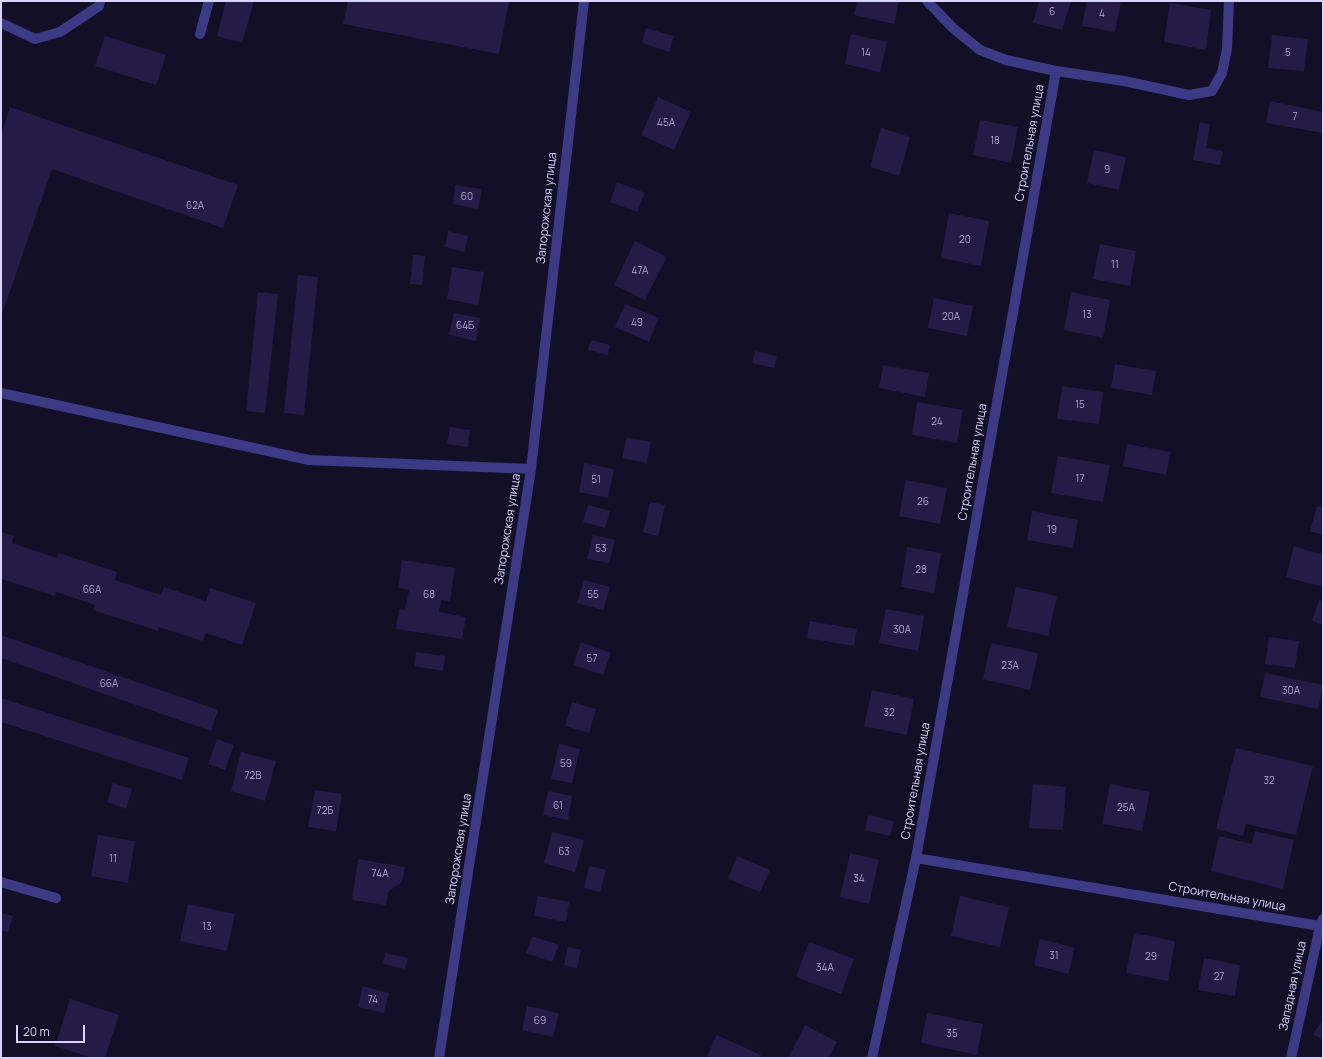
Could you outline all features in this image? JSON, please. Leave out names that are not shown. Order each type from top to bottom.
[{"type":"street","points":[[1,23],[35,39],[60,32],[99,6],[100,1]]},
{"type":"street","points":[[200,34],[209,1]]},
{"type":"street","name":"Запорожская улица","points":[[439,1058],[531,469],[584,1]]},
{"type":"street","points":[[927,1],[954,29],[980,50],[1006,60],[1056,71],[1124,81],[1189,94],[1212,91],[1222,73],[1227,49],[1229,1]]},
{"type":"street","name":"Строительная улица","points":[[872,1058],[916,858],[1056,71]]},
{"type":"street","points":[[1,393],[309,460],[531,469]]},
{"type":"street","name":"Строительная улица","points":[[916,858],[1321,923]]},
{"type":"street","points":[[1,882],[56,898]]},
{"type":"street","name":"Западная улица","points":[[1291,1058],[1321,923]]},
{"type":"building","points":[[226,1],[254,1],[242,43],[217,36]]},
{"type":"building","points":[[348,1],[509,1],[499,54],[343,24]]},
{"type":"building","points":[[857,1],[899,1],[894,24],[854,15]]},
{"type":"building","points":[[1039,1],[1071,1],[1062,30],[1033,23]]},
{"type":"building","points":[[1087,1],[1121,1],[1115,32],[1082,26]]},
{"type":"building","points":[[1170,3],[1211,10],[1206,50],[1164,42]]},
{"type":"building","points":[[646,28],[674,36],[669,52],[642,43]]},
{"type":"building","points":[[851,34],[887,42],[880,72],[845,64]]},
{"type":"building","points":[[1272,35],[1308,39],[1304,71],[1268,68]]},
{"type":"building","points":[[105,36],[166,55],[156,85],[95,66]]},
{"type":"building","points":[[658,97],[691,112],[674,150],[641,135]]},
{"type":"building","points":[[1270,101],[1323,112],[1323,133],[1266,123]]},
{"type":"building","points":[[10,107],[238,185],[223,228],[52,169],[1,317],[1,134]]},
{"type":"building","points":[[980,120],[1018,127],[1011,163],[973,155]]},
{"type":"building","points":[[1200,122],[1210,124],[1206,148],[1223,151],[1220,165],[1193,160]]},
{"type":"building","points":[[881,128],[910,137],[899,176],[870,167]]},
{"type":"building","points":[[1094,150],[1126,157],[1119,190],[1087,183]]},
{"type":"building","points":[[617,182],[645,193],[637,212],[610,202]]},
{"type":"building","points":[[455,185],[482,189],[478,209],[453,204]]},
{"type":"building","points":[[949,213],[989,221],[981,266],[941,258]]},
{"type":"building","points":[[448,231],[468,236],[464,252],[445,247]]},
{"type":"building","points":[[635,241],[667,257],[645,300],[614,285]]},
{"type":"building","points":[[1100,244],[1136,251],[1130,286],[1093,279]]},
{"type":"building","points":[[413,255],[425,256],[422,285],[410,284]]},
{"type":"building","points":[[452,267],[484,272],[478,305],[447,299]]},
{"type":"building","points":[[298,275],[318,277],[304,415],[284,413]]},
{"type":"building","points":[[258,292],[278,294],[265,413],[246,411]]},
{"type":"building","points":[[1071,292],[1110,300],[1103,338],[1064,330]]},
{"type":"building","points":[[934,298],[973,306],[967,336],[928,328]]},
{"type":"building","points":[[625,304],[659,318],[649,342],[615,327]]},
{"type":"building","points":[[454,313],[480,318],[476,341],[449,335]]},
{"type":"building","points":[[591,340],[610,345],[608,355],[588,350]]},
{"type":"building","points":[[755,351],[777,356],[774,368],[752,363]]},
{"type":"building","points":[[1115,364],[1156,371],[1152,395],[1111,388]]},
{"type":"building","points":[[883,365],[929,373],[925,397],[879,388]]},
{"type":"building","points":[[1062,386],[1103,392],[1099,424],[1057,419]]},
{"type":"building","points":[[917,402],[963,410],[957,443],[912,435]]},
{"type":"building","points":[[450,427],[470,430],[468,447],[447,444]]},
{"type":"building","points":[[627,437],[651,442],[647,463],[622,458]]},
{"type":"building","points":[[1127,444],[1171,452],[1166,475],[1123,466]]},
{"type":"building","points":[[1058,456],[1110,465],[1103,502],[1051,493]]},
{"type":"building","points":[[584,463],[614,469],[608,498],[579,492]]},
{"type":"building","points":[[906,480],[947,488],[940,524],[899,516]]},
{"type":"building","points":[[650,502],[665,505],[658,536],[643,532]]},
{"type":"building","points":[[588,505],[610,511],[605,528],[583,522]]},
{"type":"building","points":[[1317,506],[1323,508],[1323,535],[1310,531]]},
{"type":"building","points":[[1032,511],[1078,520],[1073,548],[1027,540]]},
{"type":"building","points":[[1,532],[14,536],[12,543],[57,558],[59,553],[117,572],[115,580],[161,595],[164,587],[206,601],[210,588],[256,603],[242,645],[206,633],[203,641],[159,627],[158,631],[93,610],[95,605],[56,592],[55,596],[1,579]]},
{"type":"building","points":[[593,535],[615,540],[609,563],[587,559]]},
{"type":"building","points":[[1294,546],[1323,555],[1323,587],[1286,577]]},
{"type":"building","points":[[907,547],[941,553],[934,593],[901,587]]},
{"type":"building","points":[[402,560],[455,568],[450,601],[441,600],[439,612],[466,617],[462,639],[396,629],[399,609],[405,610],[409,590],[398,588]]},
{"type":"building","points":[[584,580],[610,587],[603,610],[577,603]]},
{"type":"building","points":[[1016,587],[1057,596],[1048,636],[1007,627]]},
{"type":"building","points":[[1319,600],[1323,601],[1323,625],[1312,621]]},
{"type":"building","points":[[886,609],[924,616],[918,651],[879,643]]},
{"type":"building","points":[[810,621],[857,629],[854,646],[807,638]]},
{"type":"building","points":[[1,635],[218,710],[211,731],[1,658]]},
{"type":"building","points":[[1269,637],[1299,641],[1295,668],[1265,664]]},
{"type":"building","points":[[581,642],[611,653],[603,675],[573,665]]},
{"type":"building","points":[[991,643],[1038,653],[1030,690],[983,679]]},
{"type":"building","points":[[416,652],[445,656],[443,671],[414,666]]},
{"type":"building","points":[[1265,673],[1323,685],[1318,709],[1260,697]]},
{"type":"building","points":[[872,690],[914,699],[907,735],[864,726]]},
{"type":"building","points":[[1,698],[189,758],[182,780],[1,722]]},
{"type":"building","points":[[572,702],[596,709],[589,733],[565,726]]},
{"type":"building","points":[[217,739],[234,745],[225,770],[208,764]]},
{"type":"building","points":[[559,744],[580,749],[572,783],[551,779]]},
{"type":"building","points":[[1236,748],[1313,766],[1296,835],[1246,824],[1243,836],[1216,829]]},
{"type":"building","points":[[241,752],[276,761],[265,801],[231,791]]},
{"type":"building","points":[[113,783],[132,789],[126,809],[107,802]]},
{"type":"building","points":[[1033,784],[1066,787],[1063,830],[1029,828]]},
{"type":"building","points":[[1110,784],[1150,792],[1142,831],[1102,824]]},
{"type":"building","points":[[315,790],[342,794],[336,831],[308,827]]},
{"type":"building","points":[[548,791],[572,796],[568,820],[543,815]]},
{"type":"building","points":[[868,815],[894,821],[890,836],[865,830]]},
{"type":"building","points":[[1255,831],[1294,840],[1283,889],[1211,871],[1219,836],[1252,844]]},
{"type":"building","points":[[552,832],[584,840],[575,872],[544,863]]},
{"type":"building","points":[[98,835],[135,841],[128,883],[91,876]]},
{"type":"building","points":[[850,853],[879,860],[869,904],[840,897]]},
{"type":"building","points":[[737,856],[770,870],[760,892],[728,879]]},
{"type":"building","points":[[358,859],[405,867],[402,882],[388,892],[386,905],[352,900]]},
{"type":"building","points":[[589,866],[606,870],[600,892],[584,888]]},
{"type":"building","points":[[538,896],[569,902],[566,922],[534,916]]},
{"type":"building","points":[[960,896],[1009,907],[1000,947],[951,936]]},
{"type":"building","points":[[188,904],[235,914],[227,951],[180,941]]},
{"type":"building","points":[[1,913],[13,916],[8,932],[1,930]]},
{"type":"building","points":[[1134,933],[1175,941],[1168,981],[1126,973]]},
{"type":"building","points":[[532,936],[559,945],[552,962],[526,953]]},
{"type":"building","points":[[1040,939],[1075,948],[1068,974],[1034,965]]},
{"type":"building","points":[[809,942],[854,959],[841,994],[796,977]]},
{"type":"building","points":[[568,947],[581,950],[577,968],[564,965]]},
{"type":"building","points":[[385,953],[408,958],[405,969],[383,964]]},
{"type":"building","points":[[1204,958],[1240,965],[1235,996],[1198,990]]},
{"type":"building","points":[[363,986],[389,993],[384,1013],[358,1007]]},
{"type":"building","points":[[70,999],[119,1015],[105,1058],[93,1058],[55,1046]]},
{"type":"building","points":[[527,1006],[559,1013],[553,1037],[522,1030]]},
{"type":"building","points":[[927,1013],[983,1024],[977,1055],[921,1043]]},
{"type":"building","points":[[1323,1020],[1323,1040],[1313,1034]]},
{"type":"building","points":[[805,1025],[837,1042],[828,1058],[788,1058]]},
{"type":"building","points":[[717,1035],[761,1055],[760,1058],[712,1058],[707,1056]]}]
